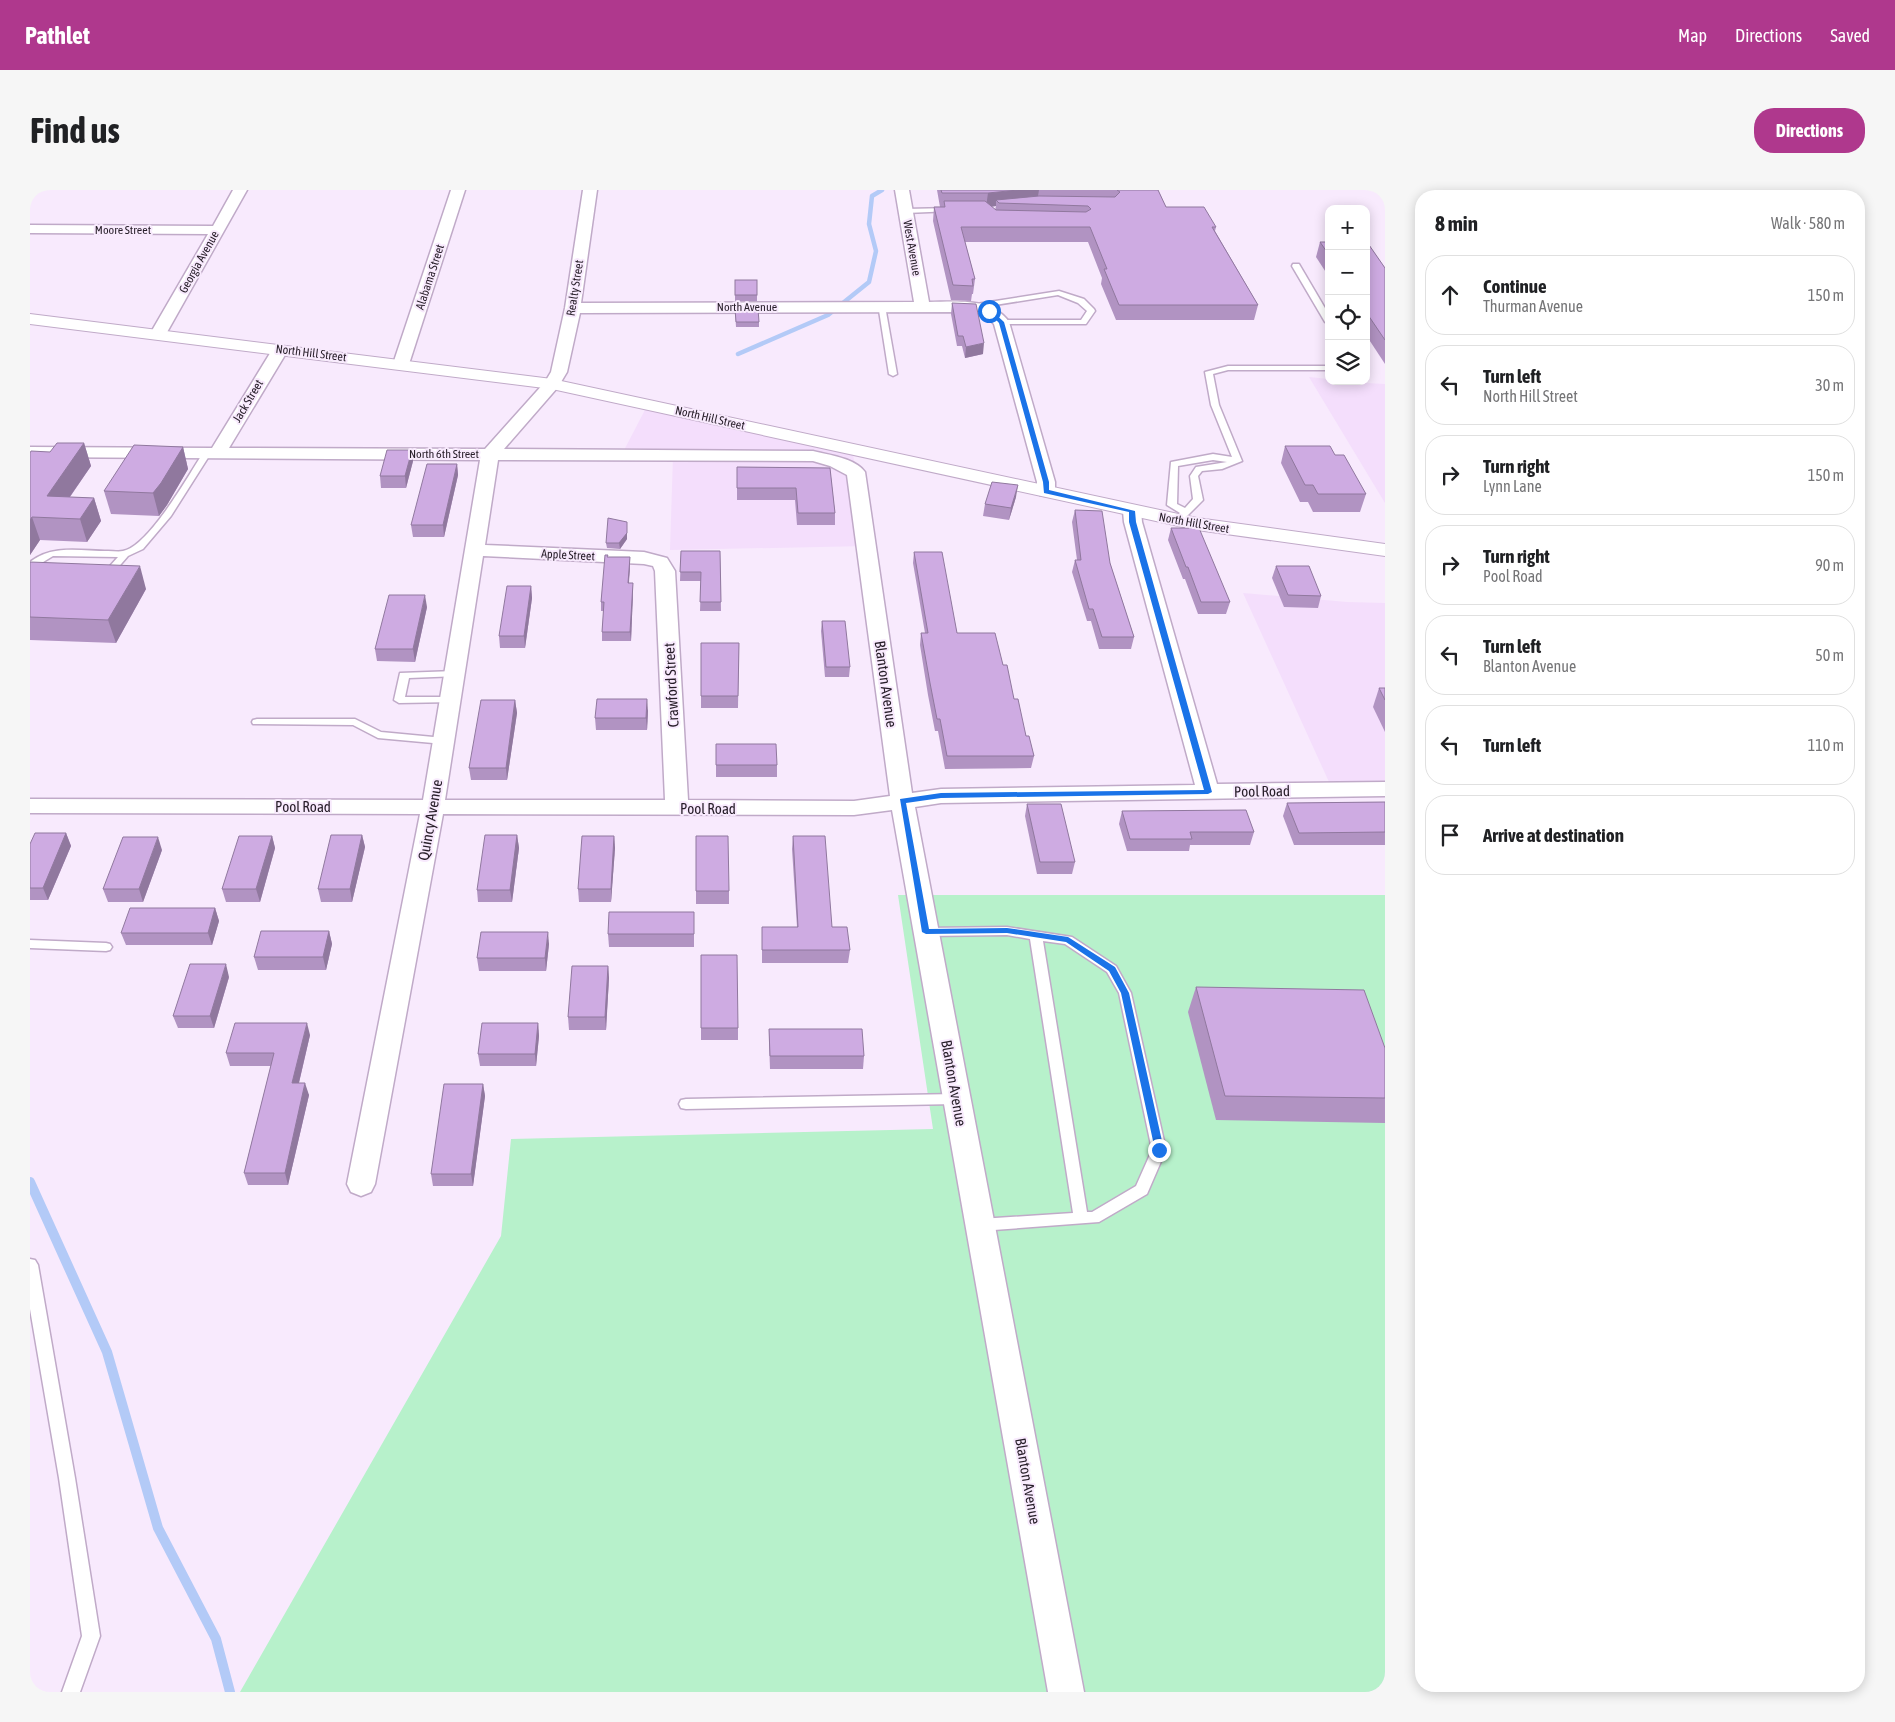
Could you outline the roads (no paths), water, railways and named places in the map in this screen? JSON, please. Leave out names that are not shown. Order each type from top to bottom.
[{"type":"street","name":"Georgia Avenue","points":[[158,334],[240,190]]},
{"type":"street","name":"Alabama Street","points":[[401,364],[458,190]]},
{"type":"street","name":"Realty Street","points":[[490,454],[552,384],[559,372],[573,308],[590,190]]},
{"type":"street","name":"West Avenue","points":[[902,190],[922,306]]},
{"type":"street","name":"Moore Street","points":[[30,229],[217,230]]},
{"type":"street","name":"North Avenue","points":[[573,308],[970,307],[989,311],[1001,322]]},
{"type":"street","name":"North Hill Street","points":[[30,318],[552,384],[1132,511],[1182,516],[1259,534],[1385,550]]},
{"type":"street","points":[[1001,322],[1046,482],[1046,491]]},
{"type":"street","name":"Jack Street","points":[[212,453],[280,350]]},
{"type":"street","name":"North 6th Street","points":[[30,452],[813,456],[836,462],[856,472]]},
{"type":"street","name":"Quincy Avenue","points":[[360,1184],[433,806],[490,454]]},
{"type":"street","name":"Blanton Avenue","points":[[856,472],[902,801],[1066,1692]]},
{"type":"street","points":[[1132,511],[1132,522],[1208,792]]},
{"type":"street","name":"Apple Street","points":[[475,550],[644,558],[660,562]]},
{"type":"street","name":"Crawford Street","points":[[660,562],[665,571],[677,808]]},
{"type":"street","name":"Pool Road","points":[[30,806],[854,808],[941,796],[1385,790]]},
{"type":"lane","points":[[906,211],[964,210]]},
{"type":"lane","points":[[1296,266],[1325,315]]},
{"type":"lane","points":[[970,307],[1059,293],[1081,300],[1091,311],[1083,322],[1001,322]]},
{"type":"lane","points":[[881,306],[893,374]]},
{"type":"lane","points":[[1238,461],[1215,405],[1209,372],[1228,368],[1325,368]]},
{"type":"lane","points":[[92,578],[112,569],[125,554],[140,547],[168,514],[212,453]]},
{"type":"lane","points":[[1213,457],[1238,461],[1219,467],[1199,469],[1194,476],[1198,500],[1182,516],[1172,506],[1174,464],[1213,457]]},
{"type":"lane","points":[[30,567],[52,553],[125,554]]},
{"type":"lane","points":[[451,700],[399,700],[404,675],[455,674]]},
{"type":"lane","points":[[257,722],[355,722],[378,735],[444,741]]},
{"type":"lane","points":[[926,932],[1007,930],[1068,940],[1112,969],[1125,993],[1159,1150],[1142,1190],[1094,1218],[980,1225]]},
{"type":"lane","points":[[1036,935],[1081,1219]]},
{"type":"lane","points":[[30,944],[106,947]]},
{"type":"lane","points":[[686,1104],[957,1099]]},
{"type":"lane","points":[[30,1265],[68,1478],[91,1636],[71,1692]]},
{"type":"waterway","points":[[738,354],[828,315],[869,282],[876,251],[869,224],[872,196],[882,190]]},
{"type":"waterway","points":[[30,1182],[107,1352],[158,1528],[216,1639],[230,1692]]}]
